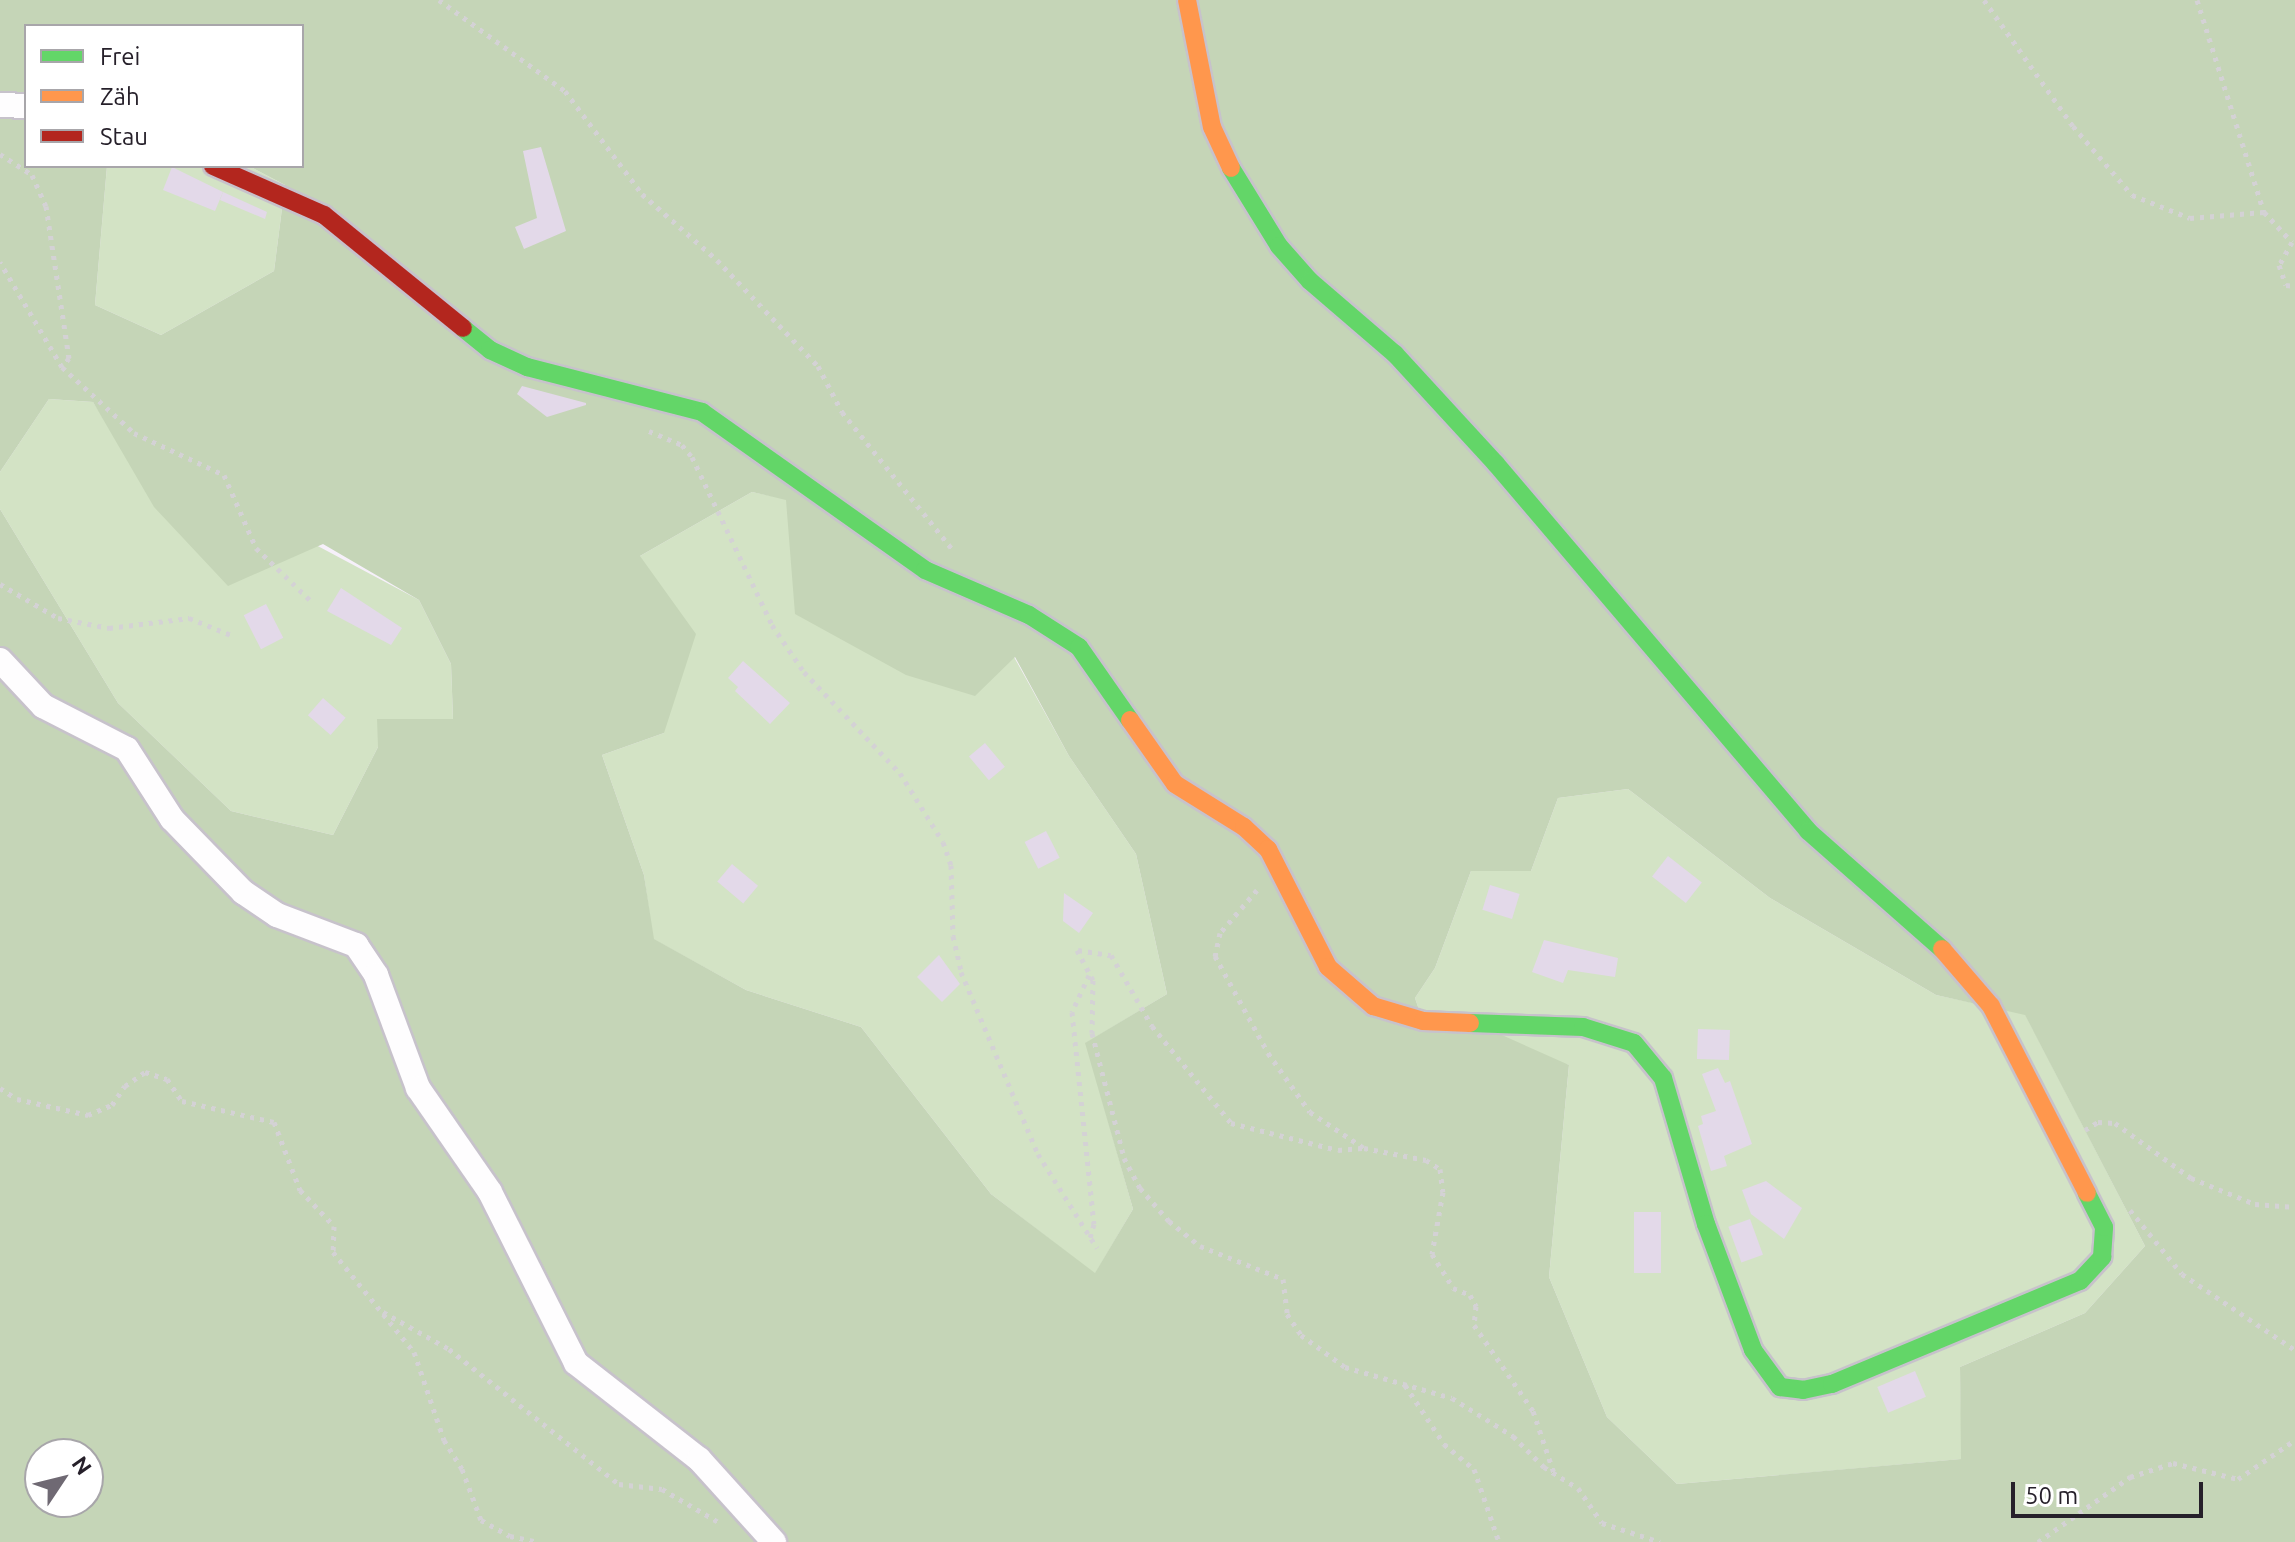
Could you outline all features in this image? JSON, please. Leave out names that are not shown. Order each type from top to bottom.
[{"type":"street","points":[[218,168],[324,215],[490,350],[527,367],[702,412],[754,444],[925,570],[1053,629],[1091,659],[1175,784],[1244,827],[1278,865],[1323,959],[1373,1006],[1423,1021],[1583,1027],[1608,1032],[1646,1053],[1670,1097],[1706,1224],[1753,1350],[1770,1379],[1787,1390],[1814,1389],[1902,1359],[2070,1286],[2089,1273],[2105,1247],[2104,1227],[2064,1141],[2004,1028],[1956,962],[1808,831],[1496,464],[1395,354],[1310,281],[1279,246],[1226,161],[1212,127],[1187,0]]},
{"type":"street","points":[[0,105],[24,106]]},
{"type":"street","points":[[0,660],[43,706],[127,749],[172,819],[243,892],[277,915],[356,945],[382,990],[418,1088],[490,1192],[576,1363],[699,1459],[774,1542]]},
{"type":"path","points":[[439,0],[565,91],[642,194],[717,260],[818,366],[842,412],[956,554]]},
{"type":"path","points":[[1984,0],[2073,126],[2132,195],[2190,218],[2264,212]]},
{"type":"path","points":[[2197,0],[2264,212],[2292,242],[2279,265],[2286,285],[2295,286]]},
{"type":"path","points":[[0,154],[32,175],[46,206],[69,358],[62,367]]},
{"type":"path","points":[[0,262],[62,367],[134,433],[224,475],[256,548],[311,601]]},
{"type":"path","points":[[643,429],[671,439],[692,457],[742,567],[788,649],[878,746],[927,814],[948,855],[961,972],[1038,1154],[1097,1248]]},
{"type":"path","points":[[0,584],[58,618],[109,628],[189,618],[231,635]]},
{"type":"path","points":[[1278,865],[1220,933],[1215,956],[1268,1053],[1310,1112],[1364,1148]]},
{"type":"path","points":[[1555,1474],[1533,1411],[1474,1325],[1476,1306],[1470,1295],[1453,1288],[1432,1254],[1442,1205],[1440,1169],[1426,1160],[1364,1148],[1338,1150],[1231,1123],[1152,1026],[1111,955],[1077,950],[1090,974],[1092,1033],[1124,1158],[1140,1188],[1200,1246],[1283,1279],[1287,1314],[1301,1335],[1345,1367],[1452,1398],[1513,1436],[1555,1474],[1578,1488],[1602,1523],[1660,1542]]},
{"type":"path","points":[[1090,974],[1072,1012],[1094,1224],[1090,1238]]},
{"type":"path","points":[[0,1088],[17,1099],[88,1115],[112,1105],[125,1086],[145,1072],[167,1079],[182,1101],[274,1122],[300,1190],[334,1226],[333,1252],[414,1352],[444,1440],[462,1469],[481,1520],[510,1536],[538,1542]]},
{"type":"path","points":[[2064,1141],[2098,1122],[2115,1123],[2191,1178],[2255,1204],[2295,1207]]},
{"type":"path","points":[[2127,1206],[2182,1274],[2295,1350]]},
{"type":"path","points":[[378,1310],[449,1349],[619,1484],[662,1489],[736,1534]]},
{"type":"path","points":[[1404,1384],[1444,1444],[1474,1469],[1499,1542]]},
{"type":"path","points":[[2038,1542],[2130,1477],[2173,1463],[2238,1479],[2295,1440]]},
{"type":"green space","points":[[0,0],[2295,0],[2295,1542],[0,1542],[0,509],[118,703],[231,811],[333,835],[378,747],[377,719],[453,719],[451,664],[419,600],[323,544],[228,586],[154,507],[93,402],[49,399],[0,472]],"holes":[[[24,24],[304,24],[304,168],[253,168],[285,185],[274,271],[161,335],[95,305],[107,168],[24,168]],[[752,492],[786,500],[795,614],[906,675],[975,696],[1015,657],[1069,756],[1136,854],[1167,994],[1085,1043],[1133,1209],[1095,1273],[991,1194],[861,1027],[746,990],[654,939],[644,875],[602,755],[664,733],[696,634],[640,556]],[[1628,789],[1770,898],[1936,995],[2025,1015],[2145,1246],[2085,1313],[1960,1367],[1961,1459],[1677,1484],[1607,1417],[1549,1277],[1569,1065],[1459,1016],[1426,1030],[1415,998],[1435,968],[1471,871],[1531,871],[1558,798]]]},
{"type":"green space","points":[[107,168],[253,168],[285,185],[274,271],[161,335],[95,305]]},
{"type":"green space","points":[[49,399],[93,402],[117,439],[419,600],[451,664],[453,720],[378,747],[333,835],[231,811],[118,703],[0,509],[0,472]]},
{"type":"green space","points":[[752,492],[786,499],[1014,657],[1069,756],[1136,854],[1167,994],[1086,1043],[1133,1209],[1095,1274],[991,1194],[861,1027],[746,990],[653,939],[644,875],[602,755],[664,733],[640,556]]},
{"type":"green space","points":[[1628,789],[1770,898],[1936,995],[2025,1014],[2145,1246],[2085,1313],[1960,1367],[1962,1459],[1677,1484],[1607,1417],[1549,1277],[1569,1065],[1426,1030],[1415,998],[1435,968],[1471,871],[1531,871],[1558,798]]},
{"type":"building","points":[[541,147],[566,231],[524,249],[515,227],[537,218],[523,151]]},
{"type":"building","points":[[174,168],[223,192],[215,211],[163,190]]},
{"type":"building","points":[[223,192],[267,212],[265,219],[220,200]]},
{"type":"building","points":[[522,386],[586,405],[547,417],[517,394]]},
{"type":"building","points":[[341,588],[402,628],[391,645],[327,611]]},
{"type":"building","points":[[266,604],[283,638],[261,649],[244,615]]},
{"type":"building","points":[[743,661],[790,703],[770,724],[735,691],[738,687],[728,678]]},
{"type":"building","points":[[323,698],[346,718],[331,735],[308,715]]},
{"type":"building","points":[[985,743],[1005,767],[989,780],[969,756]]},
{"type":"building","points":[[1046,831],[1060,858],[1038,869],[1025,842]]},
{"type":"building","points":[[1668,856],[1702,882],[1686,903],[1652,876]]},
{"type":"building","points":[[732,864],[758,886],[743,903],[717,882]]},
{"type":"building","points":[[1490,885],[1520,894],[1512,919],[1482,910]]},
{"type":"building","points":[[1064,893],[1093,913],[1079,933],[1063,921]]},
{"type":"building","points":[[1544,940],[1618,958],[1615,977],[1568,970],[1563,983],[1532,972]]},
{"type":"building","points":[[939,955],[960,984],[942,1002],[917,977]]},
{"type":"building","points":[[1698,1029],[1730,1030],[1729,1060],[1697,1059]]},
{"type":"building","points":[[1718,1068],[1725,1083],[1730,1081],[1752,1144],[1724,1156],[1727,1166],[1711,1171],[1698,1126],[1703,1124],[1701,1116],[1716,1111],[1702,1074]]},
{"type":"building","points":[[1766,1181],[1802,1208],[1784,1239],[1751,1214],[1742,1190]]},
{"type":"building","points":[[1634,1212],[1661,1212],[1661,1273],[1634,1273]]},
{"type":"building","points":[[1750,1219],[1763,1255],[1741,1263],[1728,1227]]},
{"type":"building","points":[[1915,1371],[1926,1397],[1888,1413],[1877,1387]]},
{"type":"traffic: fast","points":[[1231,168],[1279,246],[1310,281],[1395,354],[1496,464],[1808,831],[1942,949]]},
{"type":"traffic: fast","points":[[463,328],[490,350],[527,367],[702,412],[925,570],[1029,615],[1079,647],[1130,720]]},
{"type":"traffic: fast","points":[[1470,1023],[1583,1027],[1634,1043],[1663,1078],[1706,1224],[1753,1350],[1780,1387],[1803,1390],[1832,1384],[2080,1281],[2102,1257],[2104,1227],[2087,1193]]},
{"type":"traffic: slow","points":[[1187,0],[1212,127],[1231,168]]},
{"type":"traffic: slow","points":[[1130,720],[1175,784],[1244,827],[1268,849],[1328,967],[1373,1006],[1423,1021],[1470,1023]]},
{"type":"traffic: slow","points":[[1942,949],[1991,1006],[2087,1193]]},
{"type":"traffic: jam","points":[[218,168],[324,215],[463,328]]}]
